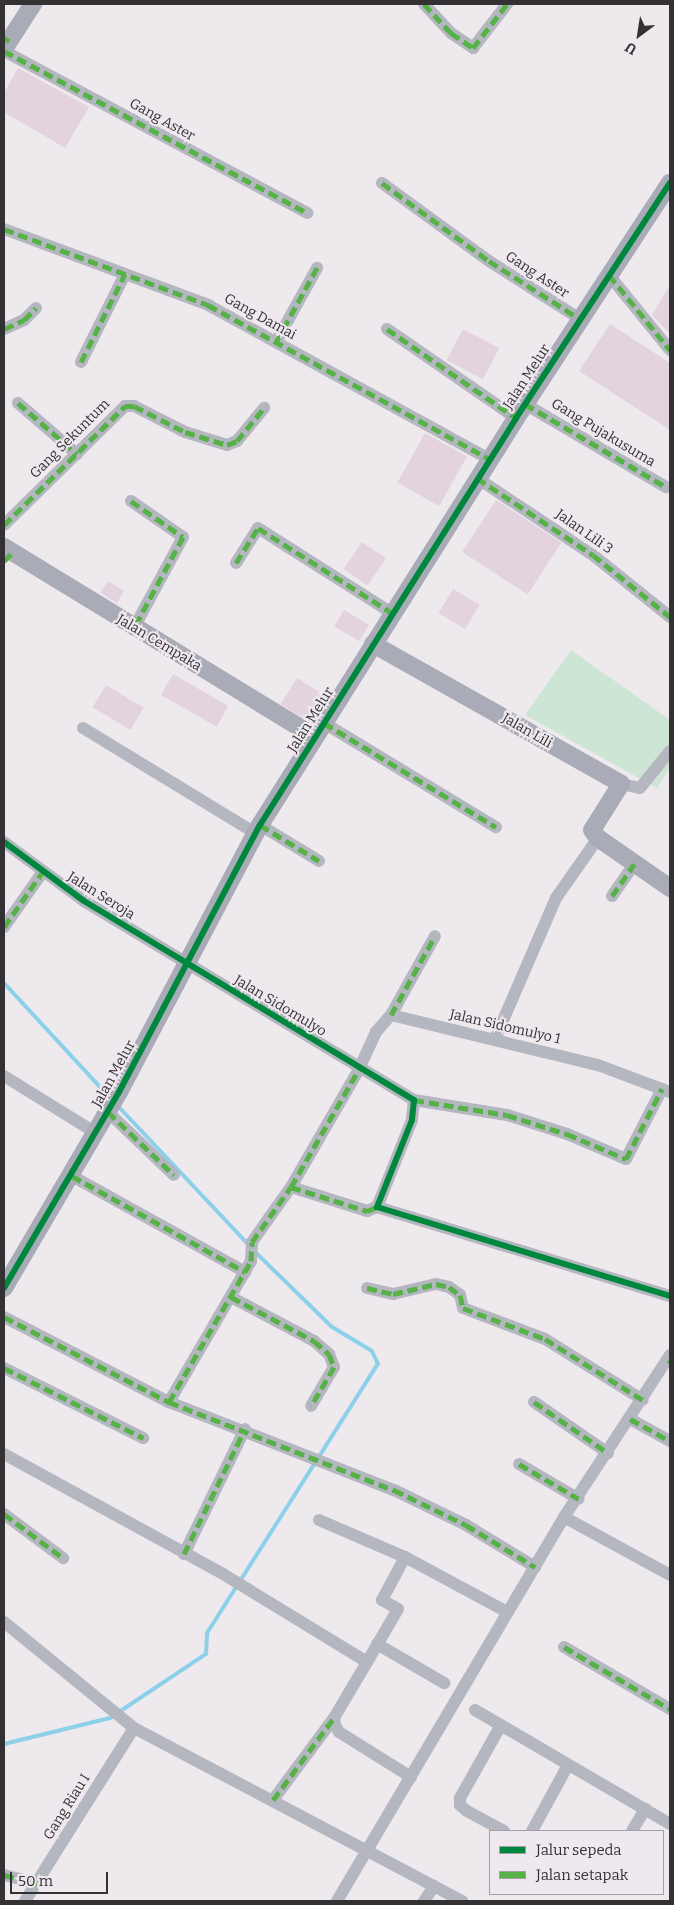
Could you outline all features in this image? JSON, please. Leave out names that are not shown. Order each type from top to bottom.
[{"type":"street","points":[[5,45],[33,4]]},
{"type":"street","points":[[424,4],[458,39],[473,48],[481,43],[506,4]]},
{"type":"street","name":"Gang Aster","points":[[5,45],[307,213]]},
{"type":"street","name":"Gang Aster","points":[[382,183],[497,266],[580,318]]},
{"type":"street","name":"Jalan Melur","points":[[4,1288],[113,1104],[188,965],[258,829],[489,459],[670,183]]},
{"type":"street","name":"Gang Damai","points":[[4,229],[208,305],[489,459]]},
{"type":"street","points":[[276,342],[318,268]]},
{"type":"street","points":[[81,362],[125,274]]},
{"type":"street","points":[[609,275],[670,350]]},
{"type":"street","points":[[4,329],[24,320],[36,308]]},
{"type":"street","name":"Gang Pujakusuma","points":[[387,329],[520,411],[666,487]]},
{"type":"street","points":[[18,403],[78,454]]},
{"type":"street","name":"Gang Sekuntum","points":[[4,525],[129,404],[185,432],[228,446],[236,441],[264,408]]},
{"type":"street","name":"Jalan Lili 3","points":[[477,478],[593,555],[670,617]]},
{"type":"street","points":[[131,501],[183,537],[134,628]]},
{"type":"street","points":[[236,563],[258,528],[392,613]]},
{"type":"street","name":"Jalan Cempaka","points":[[7,554],[134,628],[319,730]]},
{"type":"street","name":"Jalan Lili","points":[[374,644],[620,784],[640,788],[670,751]]},
{"type":"street","points":[[83,728],[258,829],[319,861]]},
{"type":"street","points":[[319,730],[496,826]]},
{"type":"street","points":[[620,784],[592,830],[598,838],[670,888]]},
{"type":"street","points":[[495,1039],[556,898],[598,838]]},
{"type":"street","name":"Jalan Seroja","points":[[4,842],[42,873],[188,965]]},
{"type":"street","points":[[612,896],[634,864]]},
{"type":"street","points":[[4,928],[42,873]]},
{"type":"street","points":[[169,1402],[248,1266],[252,1242],[291,1187],[359,1069],[376,1032],[391,1015],[435,936]]},
{"type":"street","name":"Jalan Sidomulyo","points":[[188,965],[359,1069],[414,1100]]},
{"type":"street","name":"Jalan Sidomulyo 1","points":[[391,1015],[598,1065],[666,1090]]},
{"type":"street","points":[[4,1076],[96,1132]]},
{"type":"street","points":[[377,1207],[412,1120],[414,1100],[506,1115],[567,1134],[626,1159],[666,1090]]},
{"type":"street","points":[[113,1104],[174,1174]]},
{"type":"street","points":[[72,1176],[248,1266]]},
{"type":"street","points":[[291,1187],[367,1211],[377,1207],[670,1296]]},
{"type":"street","points":[[367,1288],[393,1294],[436,1284],[449,1286],[460,1295],[463,1308],[545,1339],[643,1400]]},
{"type":"street","points":[[231,1297],[330,1354],[334,1367],[311,1406]]},
{"type":"street","points":[[4,1317],[169,1402],[245,1429],[439,1511],[535,1566]]},
{"type":"street","points":[[337,1901],[564,1517],[580,1499],[670,1359]]},
{"type":"street","points":[[4,1368],[143,1438]]},
{"type":"street","points":[[534,1402],[608,1453]]},
{"type":"street","points":[[630,1419],[670,1441]]},
{"type":"street","points":[[184,1554],[245,1429]]},
{"type":"street","points":[[4,1454],[251,1590],[367,1662]]},
{"type":"street","points":[[519,1464],[580,1499]]},
{"type":"street","points":[[4,1514],[63,1558]]},
{"type":"street","points":[[564,1517],[670,1575]]},
{"type":"street","points":[[319,1520],[405,1557],[507,1612]]},
{"type":"street","points":[[272,1800],[334,1718],[398,1609],[382,1600],[405,1557]]},
{"type":"street","points":[[4,1622],[107,1708],[134,1728],[462,1901]]},
{"type":"street","points":[[377,1644],[444,1684]]},
{"type":"street","points":[[564,1647],[670,1709]]},
{"type":"street","points":[[475,1710],[670,1824]]},
{"type":"street","points":[[334,1718],[339,1732],[410,1777]]},
{"type":"street","points":[[500,1725],[460,1798],[460,1805],[467,1811],[502,1830]]},
{"type":"street","name":"Gang Riau I","points":[[25,1901],[134,1728]]},
{"type":"street","points":[[533,1830],[568,1765]]},
{"type":"street","points":[[633,1830],[645,1809]]},
{"type":"street","points":[[4,1875],[37,1883]]},
{"type":"street","points":[[424,1901],[434,1886]]},
{"type":"green space","points":[[571,650],[670,720],[670,768],[657,788],[525,715]]},
{"type":"building","points":[[18,68],[89,107],[65,148],[4,112],[4,93]]},
{"type":"building","points":[[670,285],[670,334],[652,315]]},
{"type":"building","points":[[610,324],[670,363],[670,430],[579,371]]},
{"type":"building","points":[[463,329],[499,348],[483,379],[447,360]]},
{"type":"building","points":[[425,433],[467,456],[439,506],[397,483]]},
{"type":"building","points":[[496,500],[561,542],[528,594],[462,552]]},
{"type":"building","points":[[362,542],[386,558],[368,586],[344,569]]},
{"type":"building","points":[[108,581],[124,591],[117,603],[101,593]]},
{"type":"building","points":[[453,589],[480,605],[465,629],[439,613]]},
{"type":"building","points":[[344,610],[369,625],[359,641],[334,626]]},
{"type":"building","points":[[173,674],[228,706],[216,727],[161,695]]},
{"type":"building","points":[[297,678],[326,696],[309,722],[281,704]]},
{"type":"building","points":[[106,685],[144,708],[130,730],[93,707]]},
{"type":"waterway","points":[[4,983],[111,1099]]},
{"type":"waterway","points":[[117,1105],[248,1244]]},
{"type":"waterway","points":[[4,1744],[110,1718],[206,1654],[207,1633],[378,1364],[372,1351],[332,1327],[254,1251]]},
{"type":"marked path","points":[[424,4],[451,33],[473,48],[507,4]]},
{"type":"marked path","points":[[4,38],[9,41]]},
{"type":"marked path","points":[[4,51],[307,213]]},
{"type":"marked path","points":[[382,183],[489,261],[580,319]]},
{"type":"marked path","points":[[4,229],[208,305],[489,459]]},
{"type":"marked path","points":[[276,342],[317,268]]},
{"type":"marked path","points":[[81,362],[125,274]]},
{"type":"marked path","points":[[609,275],[670,350]]},
{"type":"marked path","points":[[4,329],[24,320],[36,308]]},
{"type":"marked path","points":[[387,329],[516,418]]},
{"type":"marked path","points":[[18,403],[77,454]]},
{"type":"marked path","points":[[525,404],[666,487]]},
{"type":"marked path","points":[[4,525],[125,406],[134,406],[185,432],[227,445],[237,441],[264,408]]},
{"type":"marked path","points":[[477,478],[593,555],[670,617]]},
{"type":"marked path","points":[[131,501],[183,537],[134,628]]},
{"type":"marked path","points":[[236,563],[258,528],[392,613]]},
{"type":"marked path","points":[[4,561],[12,553]]},
{"type":"marked path","points":[[324,723],[496,827]]},
{"type":"marked path","points":[[260,825],[319,861]]},
{"type":"marked path","points":[[612,896],[634,864]]},
{"type":"marked path","points":[[4,927],[42,873]]},
{"type":"marked path","points":[[391,1015],[435,936]]},
{"type":"marked path","points":[[169,1402],[251,1261],[252,1242],[291,1187],[359,1069]]},
{"type":"marked path","points":[[414,1100],[507,1115],[567,1134],[626,1159],[662,1089]]},
{"type":"marked path","points":[[108,1112],[174,1175]]},
{"type":"marked path","points":[[72,1176],[245,1272]]},
{"type":"marked path","points":[[291,1187],[367,1211],[377,1207]]},
{"type":"marked path","points":[[367,1288],[393,1294],[436,1284],[449,1287],[460,1295],[463,1308],[545,1339],[643,1400]]},
{"type":"marked path","points":[[231,1297],[314,1341],[329,1354],[334,1367],[311,1406]]},
{"type":"marked path","points":[[4,1317],[169,1402],[394,1490],[466,1525],[535,1567]]},
{"type":"marked path","points":[[4,1368],[143,1438]]},
{"type":"marked path","points":[[534,1402],[608,1453]]},
{"type":"marked path","points":[[630,1419],[670,1441]]},
{"type":"marked path","points":[[184,1554],[245,1429]]},
{"type":"marked path","points":[[519,1464],[579,1499]]},
{"type":"marked path","points":[[4,1514],[63,1558]]},
{"type":"marked path","points":[[564,1647],[670,1709]]},
{"type":"marked path","points":[[273,1800],[334,1718]]},
{"type":"marked path","points":[[4,1875],[37,1883]]},
{"type":"cycle path","points":[[4,1288],[119,1092],[260,825],[516,418],[670,183]]},
{"type":"cycle path","points":[[4,842],[84,901],[414,1100],[412,1120],[377,1207],[670,1296]]}]
